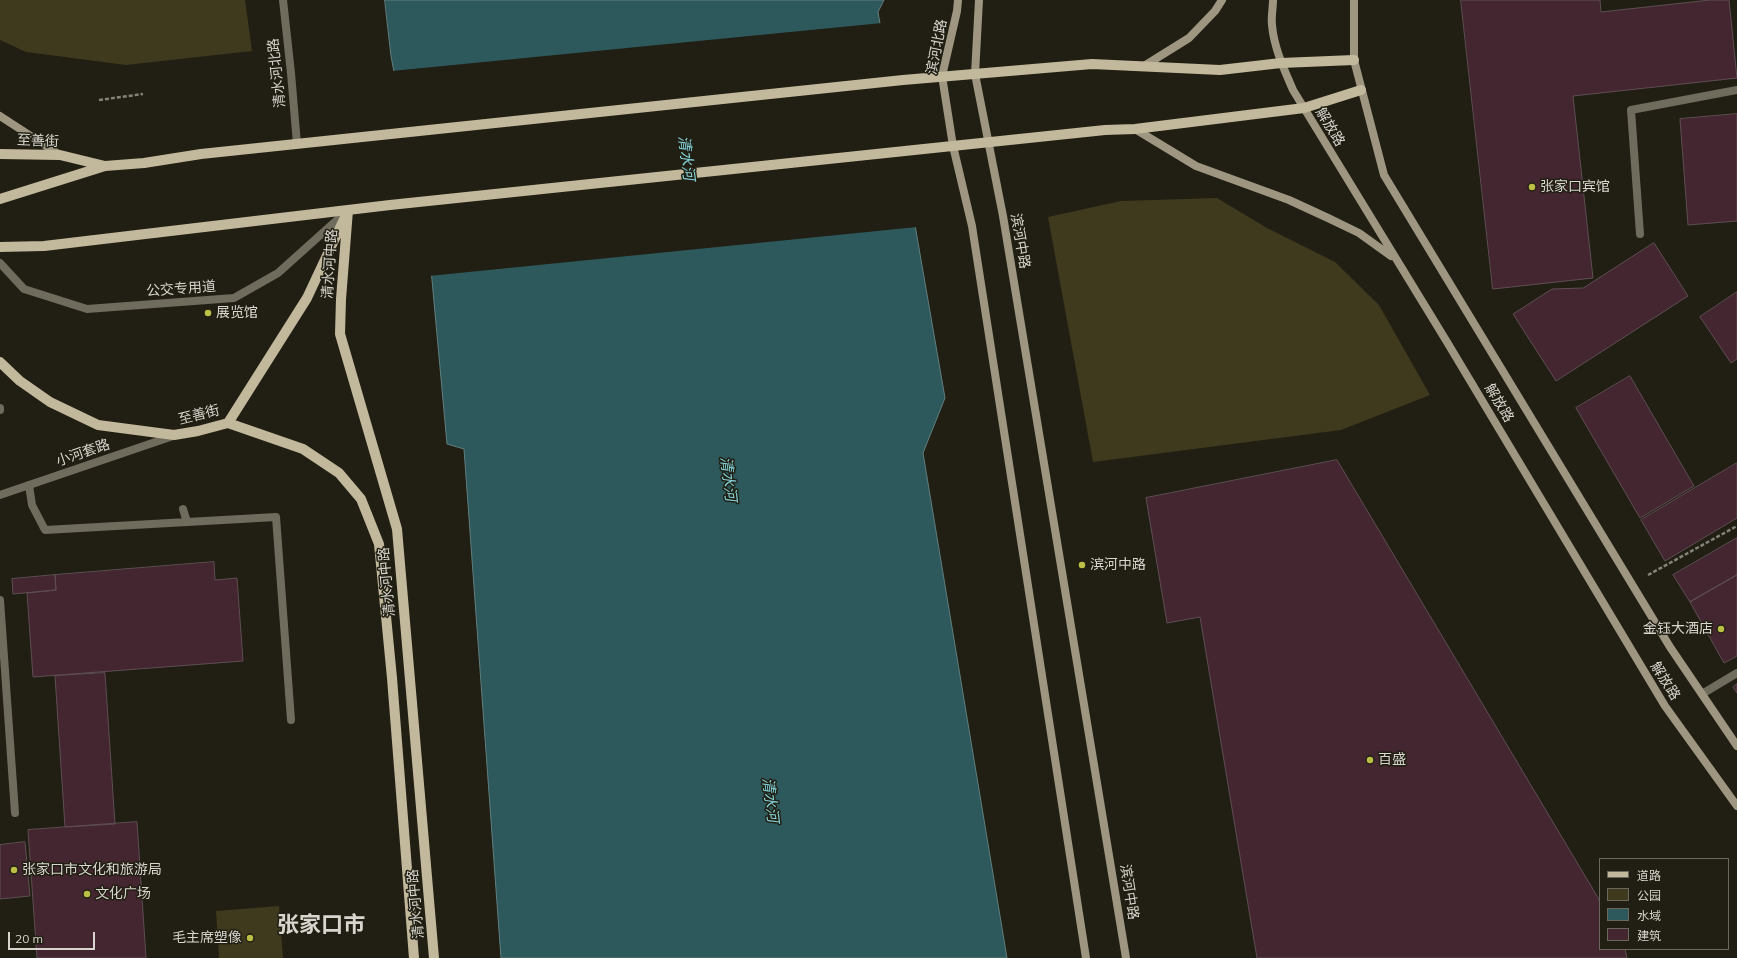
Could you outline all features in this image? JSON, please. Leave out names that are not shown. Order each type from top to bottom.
[{"type":"main road","name":"滨河北路","points":[[953,146],[942,76],[958,11],[958,0]]},
{"type":"main road","points":[[975,74],[979,0]]},
{"type":"main road","points":[[1144,66],[1189,38],[1215,11],[1222,0]]},
{"type":"main road","name":"解放路","points":[[1273,0],[1272,23],[1274,40],[1281,63],[1292,90],[1447,342],[1665,706],[1737,806]]},
{"type":"main road","name":"解放路","points":[[1354,0],[1354,60],[1384,175],[1632,584],[1737,746]]},
{"type":"main road","name":"至善街","points":[[0,154],[60,155],[105,166],[144,163],[201,154],[942,76],[1092,64],[1220,70],[1281,63],[1354,60]]},
{"type":"main road","name":"滨河中路","points":[[975,74],[1003,216],[1126,958]]},
{"type":"main road","points":[[0,247],[44,246],[390,205],[1104,130],[1135,130],[1304,108],[1361,90]]},
{"type":"main road","points":[[0,116],[60,155]]},
{"type":"main road","points":[[1135,130],[1196,166],[1289,200],[1359,233],[1395,259]]},
{"type":"main road","points":[[953,146],[972,226],[1086,958]]},
{"type":"main road","points":[[0,199],[105,166]]},
{"type":"main road","name":"至善街","points":[[0,362],[20,381],[50,402],[98,425],[174,435],[198,431],[228,423],[307,298],[348,210]]},
{"type":"main road","name":"清水河中路","points":[[348,210],[341,299],[340,334],[397,529],[434,958]]},
{"type":"main road","name":"清水河中路","points":[[228,423],[303,449],[339,473],[361,499],[379,544],[392,678],[414,958]]},
{"type":"street","name":"清水河北路","points":[[283,0],[297,144]]},
{"type":"street","points":[[1640,234],[1631,110],[1737,90]]},
{"type":"street","name":"公交专用道","points":[[0,263],[24,289],[87,309],[234,298],[278,273],[348,210]]},
{"type":"street","name":"小河套路","points":[[0,495],[174,435]]},
{"type":"street","points":[[29,485],[32,505],[44,530],[276,517],[291,720]]},
{"type":"street","points":[[183,509],[187,522]]},
{"type":"street","points":[[0,600],[15,813]]},
{"type":"street","points":[[1702,694],[1737,673]]},
{"type":"path","points":[[99,100],[143,94]]},
{"type":"path","points":[[1632,584],[1737,526]]},
{"type":"green space","points":[[0,0],[245,0],[252,51],[126,65],[26,52],[0,40]]},
{"type":"green space","points":[[1217,198],[1267,228],[1335,262],[1379,305],[1430,395],[1341,430],[1093,462],[1048,217],[1121,201]]},
{"type":"green space","points":[[279,906],[283,958],[219,958],[216,911]]},
{"type":"water","name":"清水河","points":[[385,0],[884,0],[878,12],[945,398],[923,453],[1007,958],[501,958],[464,449],[447,444],[431,269],[391,56]]},
{"type":"pier","points":[[882,23],[917,227],[429,276],[392,71]]},
{"type":"building","name":"张家口宾馆","points":[[1461,0],[1600,0],[1601,12],[1710,0],[1729,0],[1737,78],[1573,96],[1593,278],[1493,289]]},
{"type":"building","points":[[1737,114],[1737,221],[1688,225],[1680,119]]},
{"type":"building","points":[[1654,243],[1688,296],[1556,381],[1513,314],[1552,289],[1583,288]]},
{"type":"building","points":[[1737,292],[1737,359],[1731,363],[1700,317]]},
{"type":"building","points":[[1630,376],[1694,486],[1640,518],[1576,408]]},
{"type":"building","name":"百盛","points":[[1337,460],[1597,896],[1599,900],[1599,950],[1625,950],[1627,958],[1257,958],[1200,617],[1167,623],[1146,498]]},
{"type":"building","points":[[1737,463],[1737,518],[1665,561],[1641,520]]},
{"type":"building","points":[[1737,538],[1737,575],[1690,602],[1673,575]]},
{"type":"building","points":[[214,562],[215,580],[237,578],[243,661],[33,677],[27,593],[56,590],[55,575]]},
{"type":"building","points":[[55,575],[56,590],[13,594],[12,579]]},
{"type":"building","name":"金钰大酒店","points":[[1737,575],[1737,656],[1724,663],[1690,602]]},
{"type":"building","points":[[105,673],[115,824],[65,827],[55,676]]},
{"type":"building","points":[[1737,684],[1737,693],[1733,687]]},
{"type":"building","name":"文化广场","points":[[137,822],[146,958],[37,958],[28,830]]},
{"type":"building","name":"张家口市文化和旅游局","points":[[25,842],[30,896],[0,899],[0,845]]},
{"type":"place","name":"张家口宾馆","points":[[1532,187]]},
{"type":"place","name":"展览馆","points":[[208,313]]},
{"type":"place","name":"滨河中路","points":[[1082,565]]},
{"type":"place","name":"金钰大酒店","points":[[1721,629]]},
{"type":"place","name":"百盛","points":[[1370,760]]},
{"type":"place","name":"张家口市文化和旅游局","points":[[14,870]]},
{"type":"place","name":"文化广场","points":[[87,894]]},
{"type":"place","name":"毛主席塑像","points":[[250,938]]},
{"type":"district","name":"张家口市","points":[[321,925]]}]
